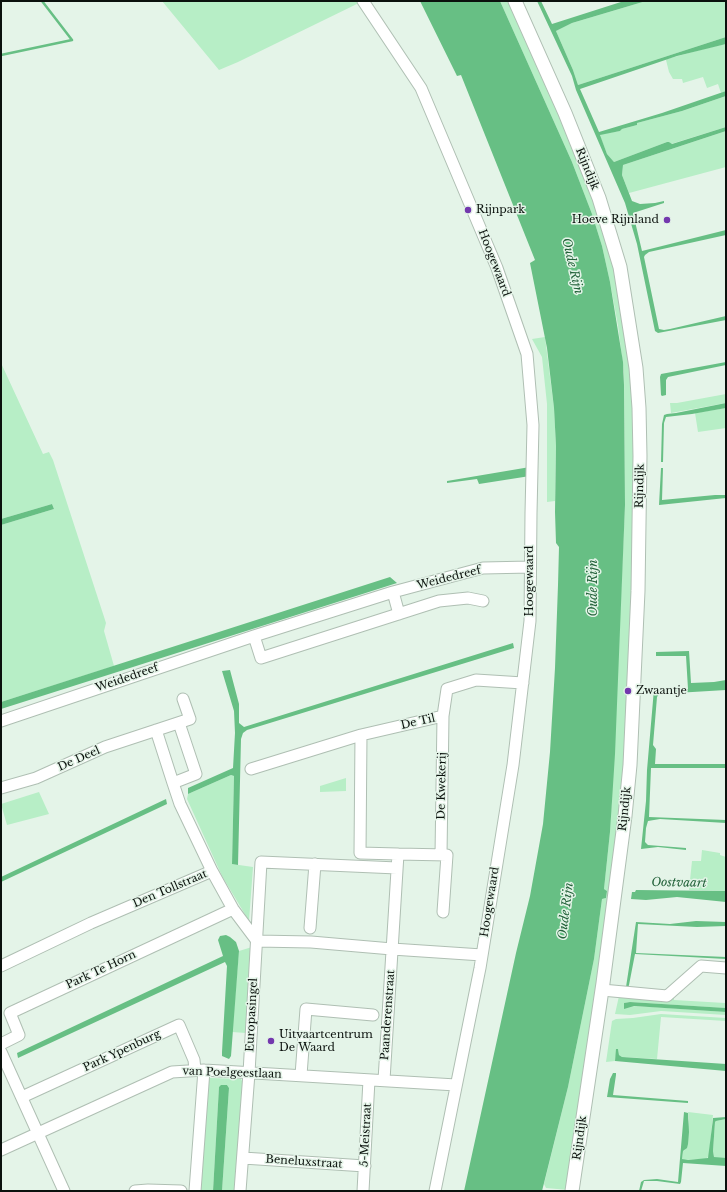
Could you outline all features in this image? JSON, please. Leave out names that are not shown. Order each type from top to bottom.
[{"type":"main road","name":"Rijndijk","points":[[515,1],[565,113],[599,198],[620,267],[636,368],[640,456],[638,591],[632,726],[625,816],[602,990],[572,1191]]},
{"type":"street","name":"Hoogewaard","points":[[363,1],[420,88],[497,268],[527,354],[533,425],[530,621],[513,765],[482,955],[435,1191]]},
{"type":"street","name":"Weidedreef","points":[[1,721],[254,636],[393,592],[483,568],[530,567]]},
{"type":"street","points":[[393,592],[399,614]]},
{"type":"street","name":"Weidedreef","points":[[254,636],[261,658],[439,601],[468,598],[483,601]]},
{"type":"street","name":"De Til","points":[[251,769],[361,735],[443,716],[447,689],[476,680],[523,683]]},
{"type":"street","points":[[173,783],[196,774],[179,723],[190,718],[183,699]]},
{"type":"street","name":"De Kwekerij","points":[[441,855],[443,716]]},
{"type":"street","name":"De Deel","points":[[1,788],[36,778],[106,747],[179,723]]},
{"type":"street","points":[[156,730],[180,804],[212,871]]},
{"type":"street","points":[[361,735],[360,853],[447,855],[443,912]]},
{"type":"street","name":"Paanderenstraat","points":[[384,1080],[398,854]]},
{"type":"street","name":"Europasingel","points":[[240,1191],[249,1073],[261,862],[316,864]]},
{"type":"street","points":[[310,928],[316,864],[397,868]]},
{"type":"street","name":"Den Tollstraat","points":[[1,966],[111,914],[212,871],[233,909],[257,941]]},
{"type":"street","name":"Park Te Horn","points":[[1,1044],[19,1036],[10,1013],[233,909]]},
{"type":"street","points":[[257,941],[311,942],[482,955]]},
{"type":"street","points":[[602,990],[667,996],[701,966],[726,968]]},
{"type":"street","points":[[301,1075],[306,1009],[373,1015]]},
{"type":"street","name":"Park Ypenburg","points":[[22,1097],[179,1025],[199,1070]]},
{"type":"street","points":[[1,1052],[64,1191]]},
{"type":"street","points":[[195,1191],[199,1070]]},
{"type":"street","name":"van Poelgeestlaan","points":[[1,1150],[172,1072],[199,1070],[456,1084]]},
{"type":"street","name":"5-Meistraat","points":[[363,1191],[370,1080]]},
{"type":"street","name":"Beneluxstraat","points":[[243,1158],[365,1166]]},
{"type":"street","points":[[134,1191],[181,1191]]},
{"type":"shaded area","points":[[162,1],[360,1],[361,2],[219,70]]},
{"type":"shaded area","points":[[500,1],[511,1],[598,204],[625,300],[638,478],[622,812],[568,1190],[546,1188],[544,1184],[568,1087],[594,959],[602,899],[606,898],[607,891],[604,889],[610,832],[625,505],[624,373],[618,326],[610,282],[602,246],[592,214],[572,162]]},
{"type":"shaded area","points":[[646,1],[726,1],[726,37],[578,85],[556,31],[572,23]]},
{"type":"shaded area","points":[[726,44],[726,91],[721,93],[718,84],[707,88],[703,77],[683,83],[682,79],[673,79],[669,72],[667,59]]},
{"type":"shaded area","points":[[726,96],[726,127],[671,144],[667,142],[614,162],[607,154],[600,136],[601,134],[620,131],[622,129],[637,125],[637,123],[682,111]]},
{"type":"shaded area","points":[[726,131],[726,167],[629,193],[622,175],[623,165]]},
{"type":"shaded area","points":[[545,337],[554,408],[556,446],[555,501],[547,502],[547,404],[542,357],[532,339]]},
{"type":"shaded area","points":[[1,363],[43,454],[49,452],[53,460],[106,623],[104,631],[114,666],[1,702],[1,525],[54,509],[52,504],[1,519]]},
{"type":"shaded area","points":[[726,394],[726,403],[671,413],[670,403]]},
{"type":"shaded area","points":[[726,408],[726,428],[698,432],[695,413]]},
{"type":"shaded area","points":[[231,775],[234,776],[232,864],[253,867],[249,921],[222,876],[187,799],[188,794]]},
{"type":"shaded area","points":[[346,778],[346,791],[320,792],[320,786]]},
{"type":"shaded area","points":[[39,792],[49,814],[7,825],[1,804]]},
{"type":"shaded area","points":[[702,850],[720,853],[720,855],[726,857],[726,891],[689,890],[692,861],[701,861]]},
{"type":"shaded area","points":[[252,947],[246,1033],[232,1032],[239,951]]},
{"type":"shaded area","points":[[674,995],[674,1000],[725,1003],[725,1008],[630,1002],[624,1003],[625,1008],[630,1006],[726,1012],[726,1015],[661,1011],[630,1015],[615,1014],[619,996]]},
{"type":"shaded area","points":[[661,1014],[726,1018],[726,1021],[661,1017],[657,1059],[622,1057],[619,1055],[617,1049],[615,1061],[606,1062],[612,1021],[616,1019]]},
{"type":"shaded area","points":[[208,1079],[241,1079],[243,1083],[235,1191],[222,1191],[229,1088],[227,1085],[222,1085],[219,1087],[213,1191],[199,1191]]},
{"type":"shaded area","points":[[688,1112],[713,1115],[709,1156],[706,1159],[682,1159],[683,1151],[685,1150],[689,1119]]},
{"type":"shaded area","points":[[726,1119],[726,1158],[717,1158],[714,1157],[713,1151],[715,1122]]},
{"type":"water","name":"Oude Rijn","points":[[420,1],[500,1],[572,162],[592,214],[602,246],[610,282],[623,362],[625,505],[615,754],[610,832],[604,889],[607,891],[606,898],[602,899],[594,959],[568,1087],[542,1191],[464,1191],[516,953],[530,896],[543,824],[550,752],[558,585],[559,547],[556,543],[556,446],[554,408],[547,348],[530,263],[535,260],[461,75],[457,76]]},
{"type":"water","points":[[537,1],[541,1],[552,24],[624,1],[646,1],[572,23],[556,31],[578,85],[726,37],[726,44],[677,56],[580,89],[599,132],[662,113],[726,91],[726,96],[682,111],[637,123],[637,125],[622,129],[620,131],[600,135],[607,154],[614,162],[667,142],[672,144],[726,127],[726,131],[623,165],[622,175],[632,201],[640,204],[664,201],[664,203],[633,213],[642,251],[726,230],[726,235],[649,252],[645,255],[644,257],[659,329],[670,329],[726,316],[726,320],[658,333],[655,331],[637,244],[625,203],[576,90],[572,76]]},
{"type":"water","points":[[726,362],[726,365],[668,377],[666,380],[666,395],[661,395],[661,374]]},
{"type":"water","points":[[726,403],[726,408],[666,417],[664,423],[663,462],[661,462],[662,424],[664,415]]},
{"type":"water","points":[[530,467],[530,476],[479,484],[477,479],[447,483],[447,481]]},
{"type":"water","points":[[661,468],[663,468],[662,500],[715,495],[726,495],[726,498],[659,505]]},
{"type":"water","points":[[52,504],[54,509],[1,525],[1,519]]},
{"type":"water","points":[[390,577],[397,583],[1,709],[1,702]]},
{"type":"water","points":[[513,643],[514,648],[247,730],[243,733],[241,739],[238,865],[232,864],[234,776],[231,775],[188,794],[188,788],[233,768],[235,733],[234,711],[222,671],[230,670],[239,704],[239,723],[244,727]]},
{"type":"water","points":[[689,651],[691,683],[726,680],[726,690],[659,694],[657,697],[653,745],[656,749],[655,764],[726,764],[726,768],[651,768],[649,817],[726,820],[726,823],[660,819],[648,821],[645,842],[648,845],[686,848],[686,850],[658,847],[641,849],[654,689],[688,689],[686,656],[656,656],[656,652]]},
{"type":"water","points":[[166,799],[167,804],[1,882],[1,877]]},
{"type":"water","points":[[636,890],[726,891],[726,902],[677,897],[646,900],[631,899],[632,892],[635,892]]},
{"type":"water","points":[[696,921],[726,922],[726,926],[697,927],[638,924],[636,953],[726,957],[726,959],[635,954],[629,985],[628,988],[626,987],[636,922],[670,924]]},
{"type":"water","points":[[226,935],[236,942],[239,951],[231,1056],[229,1059],[222,1056],[227,966],[225,962],[18,1058],[17,1053],[223,956],[218,940],[220,936]]},
{"type":"water","points":[[630,1002],[726,1008],[726,1012],[634,1006],[624,1009],[624,1003]]},
{"type":"water","points":[[616,1049],[618,1049],[619,1055],[622,1057],[726,1064],[726,1071],[615,1061]]},
{"type":"water","points":[[613,1073],[616,1073],[616,1075],[613,1095],[688,1101],[688,1103],[607,1097],[610,1079]]},
{"type":"water","points":[[221,1085],[227,1085],[229,1088],[222,1191],[213,1191],[219,1087]]},
{"type":"water","points":[[684,1112],[688,1113],[689,1132],[687,1148],[683,1151],[682,1159],[688,1160],[708,1158],[713,1118],[726,1117],[726,1119],[715,1122],[713,1151],[714,1157],[726,1158],[726,1166],[683,1163],[680,1184],[644,1181],[641,1191],[639,1191],[641,1182],[644,1180],[657,1179],[678,1182]]},
{"type":"waterway","points":[[1,55],[72,40],[42,1]]},
{"type":"place","name":"Rijnpark","points":[[468,210]]},
{"type":"place","name":"Hoeve Rijnland","points":[[667,220]]},
{"type":"place","name":"Zwaantje","points":[[628,691]]},
{"type":"place","name":"Uitvaartcentrum De Waard","points":[[271,1041]]},
{"type":"water label","name":"Oostvaart","points":[[679,883]]}]
